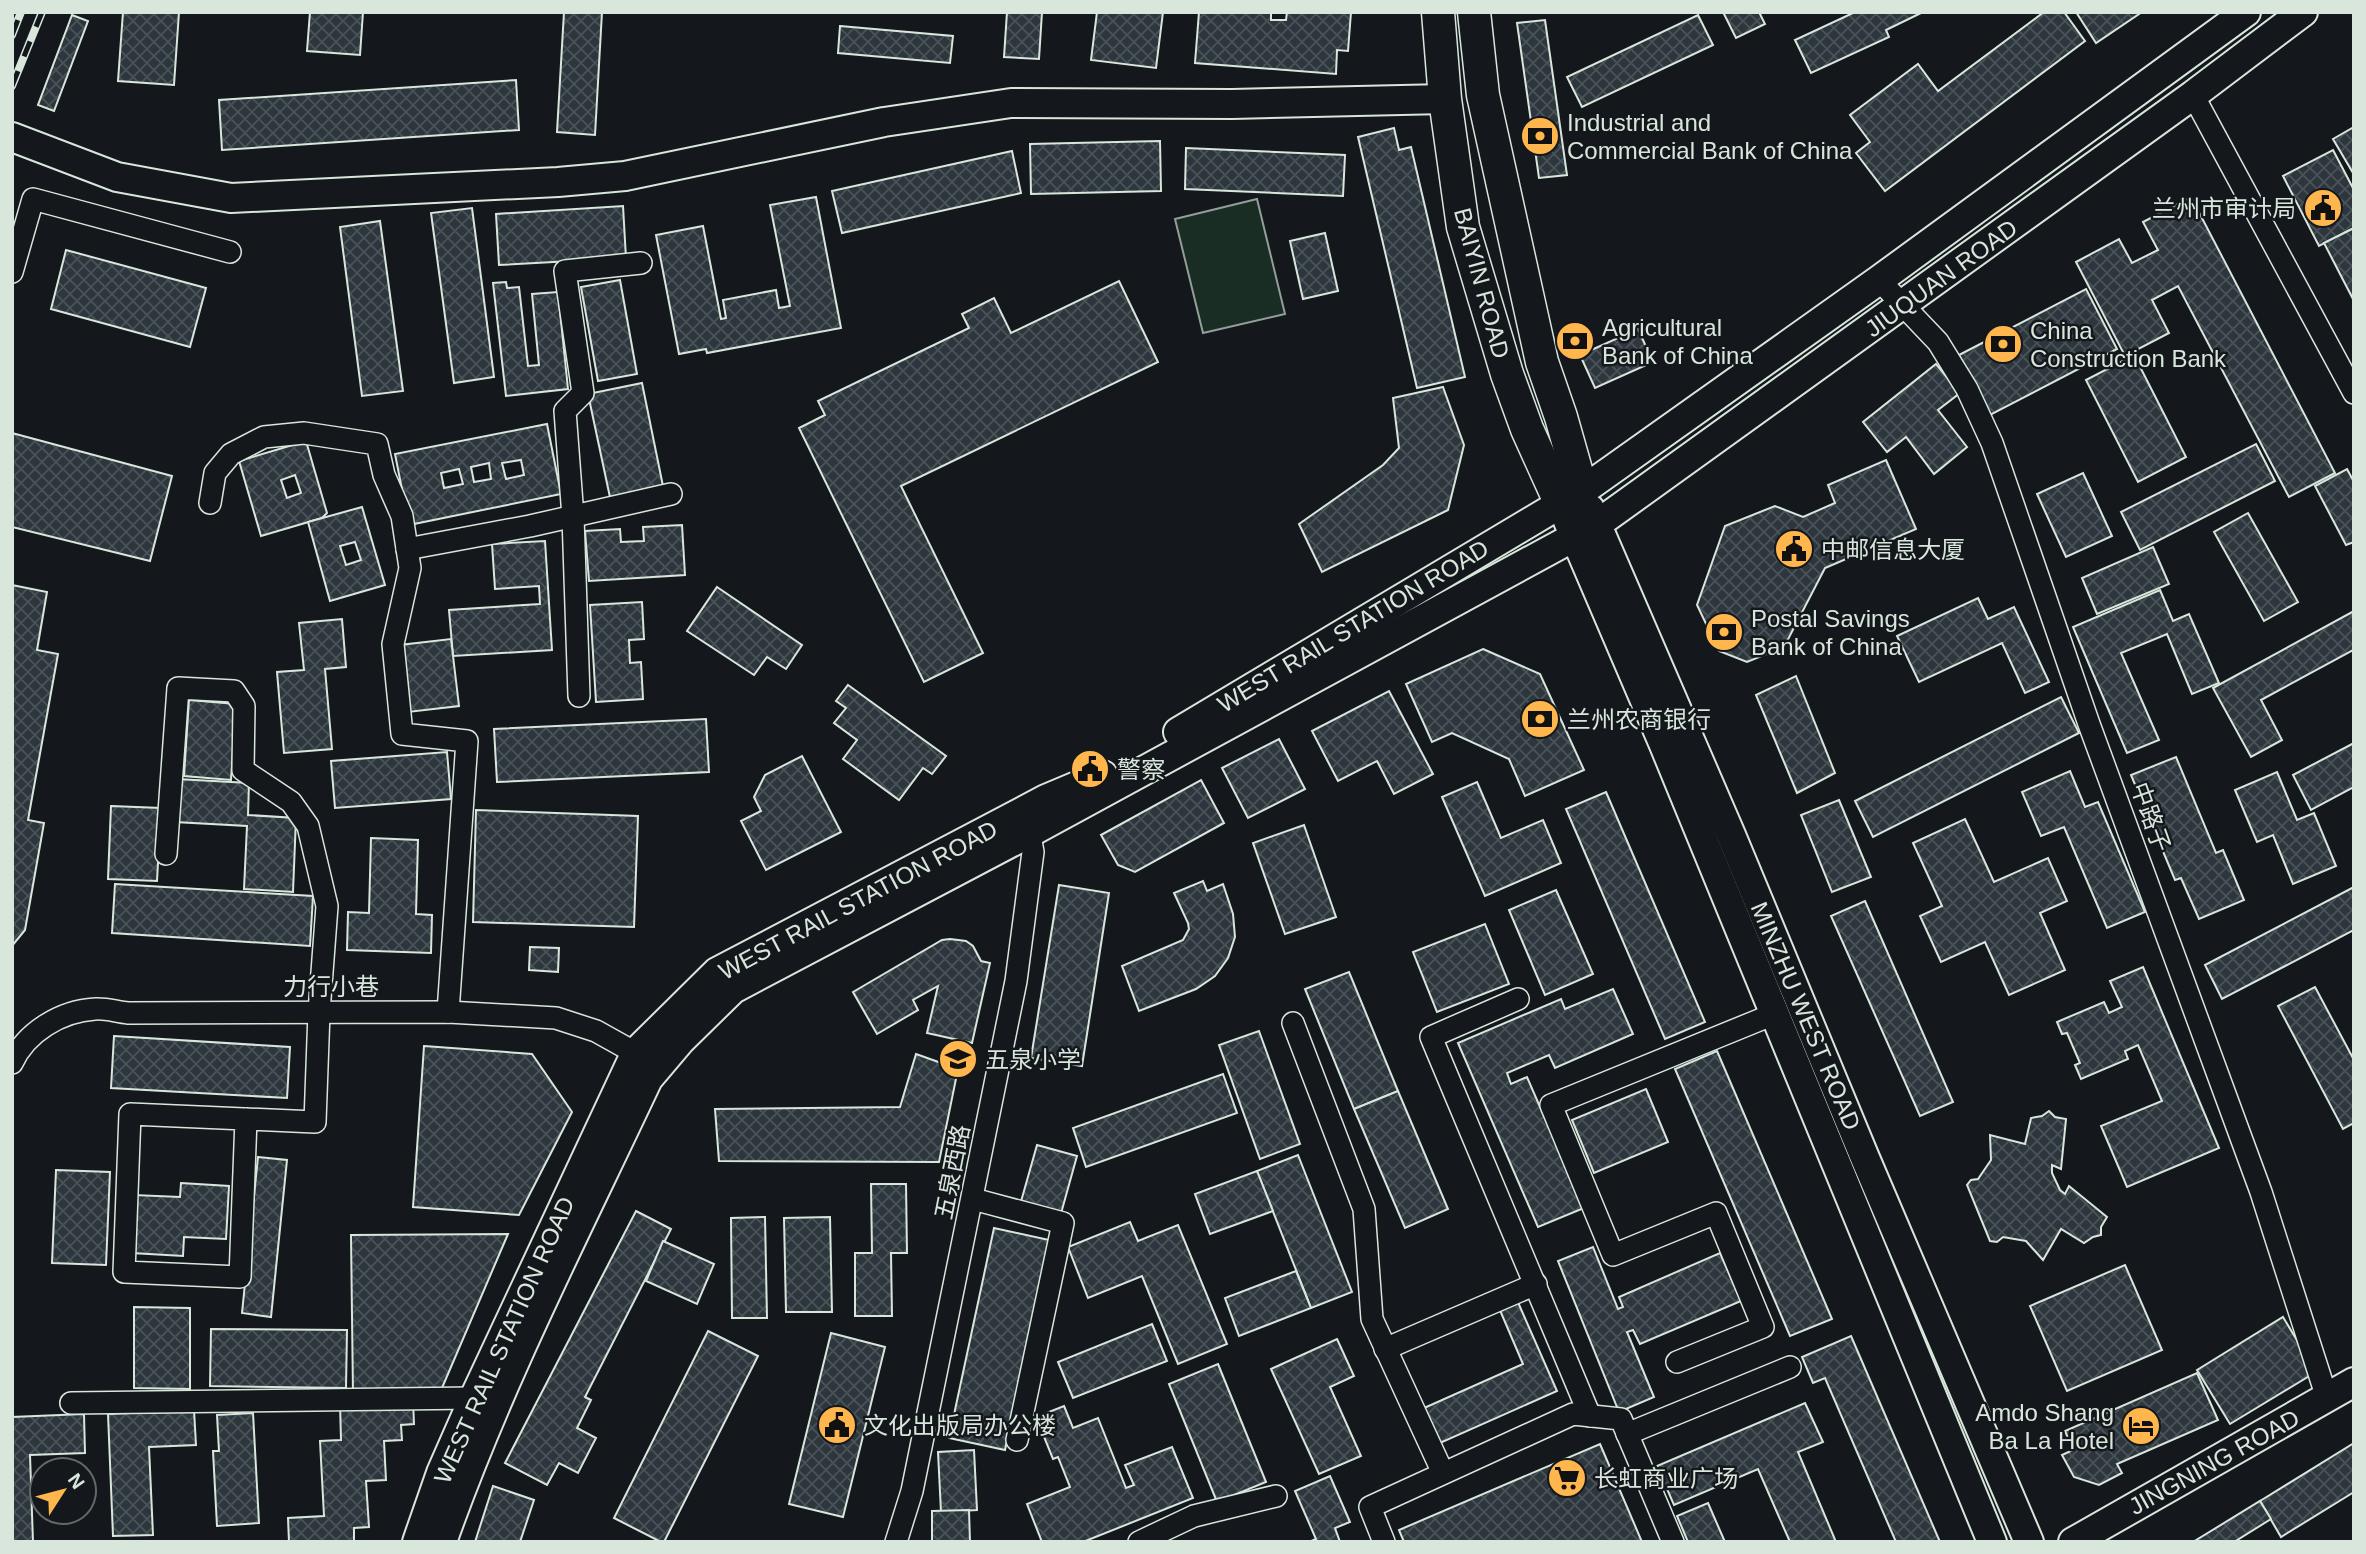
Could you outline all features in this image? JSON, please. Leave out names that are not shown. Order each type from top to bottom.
[{"type":"main road","name":"BAIYIN ROAD","points":[[1438,12],[1445,99],[1463,227],[1507,374],[1527,429],[1571,496]]},
{"type":"main road","name":"BAIYIN ROAD","points":[[1474,12],[1483,95],[1542,362],[1561,417],[1571,496]]},
{"type":"main road","name":"JIUQUAN ROAD","points":[[1571,496],[1879,279],[2246,12]]},
{"type":"main road","name":"JIUQUAN ROAD","points":[[1585,531],[2193,96],[2303,12]]},
{"type":"main road","points":[[12,136],[117,177],[231,198],[504,185],[625,176],[884,121],[1012,103],[1232,104],[1445,99]]},
{"type":"main road","name":"MINZHU WEST ROAD","points":[[1571,496],[1664,745],[1992,1542]]},
{"type":"main road","name":"WEST RAIL STATION ROAD","points":[[418,1542],[442,1474],[474,1398],[647,1060],[733,989],[1028,821],[1571,496]]},
{"type":"main road","name":"MINZHU WEST ROAD","points":[[1585,531],[1731,835],[2029,1542]]},
{"type":"main road","name":"WEST RAIL STATION ROAD","points":[[1028,821],[1585,531]]},
{"type":"main road","name":"WEST RAIL STATION ROAD","points":[[442,1542],[497,1400],[648,1079],[647,1060]]},
{"type":"main road","name":"JINGNING ROAD","points":[[2073,1542],[2354,1382]]},
{"type":"street","points":[[2193,96],[2354,393]]},
{"type":"street","points":[[12,272],[33,199],[230,252]]},
{"type":"street","points":[[579,696],[573,517],[565,411],[583,393],[565,271],[641,263]]},
{"type":"street","name":"中路子","points":[[1879,279],[1938,342],[1966,389],[1992,443],[2077,690],[2261,1192],[2327,1398]]},
{"type":"street","points":[[210,503],[215,473],[231,454],[264,437],[304,433],[377,444],[384,475],[402,516],[410,568],[393,644],[402,734],[467,741],[449,1012]]},
{"type":"street","points":[[407,549],[573,517],[671,494]]},
{"type":"street","points":[[166,854],[177,688],[234,691],[244,706],[243,770],[291,802],[308,826],[327,906],[319,1012],[315,1122],[246,1119],[130,1114],[124,1272],[240,1277],[246,1119]]},
{"type":"street","name":"五泉西路","points":[[896,1542],[912,1492],[1016,981],[1033,852],[1028,821]]},
{"type":"street","points":[[1518,999],[1431,1037],[1590,1416]]},
{"type":"street","name":"力行小巷","points":[[12,1063],[16,1054],[37,1030],[65,1015],[97,1009],[128,1013],[449,1012],[556,1018],[596,1031],[647,1060]]},
{"type":"street","points":[[1677,1362],[1763,1327],[1716,1213],[1613,1255],[1551,1105],[1774,1014]]},
{"type":"street","points":[[1293,1023],[1364,1209],[1372,1319],[1443,1473]]},
{"type":"street","points":[[973,1199],[1063,1223],[1017,1440]]},
{"type":"street","points":[[1385,1349],[1536,1284]]},
{"type":"street","points":[[1628,1434],[1790,1367]]},
{"type":"street","points":[[71,1403],[474,1398]]},
{"type":"street","points":[[1384,1542],[1370,1507],[1573,1414],[1621,1419],[1673,1542]]},
{"type":"street","points":[[1139,1542],[1194,1516],[1276,1496]]},
{"type":"green space","points":[[1257,199],[1285,314],[1203,333],[1175,219]]},
{"type":"building","points":[[123,12],[179,12],[174,85],[118,81]]},
{"type":"building","points":[[310,12],[363,12],[360,55],[307,51]]},
{"type":"building","points":[[564,12],[602,12],[595,135],[557,132]]},
{"type":"building","points":[[1007,12],[1042,12],[1039,59],[1004,57]]},
{"type":"building","points":[[1097,12],[1163,12],[1156,68],[1091,60]]},
{"type":"building","points":[[1199,12],[1271,12],[1271,20],[1286,20],[1287,12],[1351,12],[1348,51],[1337,50],[1336,74],[1195,63]]},
{"type":"building","points":[[1723,12],[1759,12],[1765,24],[1736,38]]},
{"type":"building","points":[[1855,12],[1923,12],[1886,30],[1889,37],[1811,73],[1795,40]]},
{"type":"building","points":[[2044,12],[2064,12],[2085,41],[1885,191],[1856,153],[1870,142],[1850,115],[1918,64],[1938,91]]},
{"type":"building","points":[[2076,12],[2142,12],[2096,43]]},
{"type":"building","points":[[72,15],[88,21],[54,111],[38,105]]},
{"type":"building","points":[[1698,15],[1713,45],[1582,107],[1567,77]]},
{"type":"building","points":[[1545,20],[1567,175],[1539,178],[1517,23]]},
{"type":"building","points":[[840,26],[953,36],[950,63],[838,53]]},
{"type":"building","points":[[516,80],[519,130],[222,150],[219,100]]},
{"type":"building","points":[[2354,127],[2354,173],[2353,173],[2333,139]]},
{"type":"building","points":[[1394,128],[1399,150],[1411,147],[1465,377],[1417,388],[1358,137]]},
{"type":"building","points":[[1160,141],[1161,191],[1031,194],[1030,144]]},
{"type":"building","points":[[1186,148],[1345,155],[1343,196],[1185,189]]},
{"type":"building","points":[[2333,150],[2354,190],[2354,228],[2319,246],[2283,176]]},
{"type":"building","points":[[1012,151],[1021,193],[842,233],[832,191]]},
{"type":"building","points":[[816,197],[841,328],[707,353],[706,349],[679,354],[656,235],[703,226],[721,319],[726,318],[723,300],[776,290],[779,308],[790,306],[770,205]]},
{"type":"building","points":[[2191,197],[2335,473],[2289,497],[2178,286],[2152,300],[2169,333],[2125,356],[2076,262],[2119,239],[2132,263],[2158,250],[2143,222]]},
{"type":"building","points":[[623,206],[626,258],[499,265],[496,214]]},
{"type":"building","points":[[472,208],[494,377],[454,383],[431,213]]},
{"type":"building","points":[[380,221],[403,391],[362,396],[340,227]]},
{"type":"building","points":[[2352,229],[2354,232],[2354,301],[2324,243]]},
{"type":"building","points":[[1325,233],[1338,291],[1303,299],[1290,241]]},
{"type":"building","points":[[66,250],[206,288],[190,347],[51,309]]},
{"type":"building","points":[[620,280],[637,374],[598,381],[581,287]]},
{"type":"building","points":[[1119,281],[1158,362],[901,486],[983,653],[924,682],[799,428],[825,415],[818,401],[969,328],[962,314],[994,298],[1011,333]]},
{"type":"building","points":[[506,282],[507,288],[519,287],[528,366],[539,365],[532,294],[558,292],[568,389],[506,396],[493,283]]},
{"type":"building","points":[[2086,289],[2117,349],[1990,415],[1959,355]]},
{"type":"building","points":[[1638,329],[1653,362],[1595,388],[1580,355]]},
{"type":"building","points":[[2134,355],[2186,457],[2138,482],[2086,380]]},
{"type":"building","points":[[1936,364],[1960,393],[1938,410],[1967,447],[1934,474],[1906,437],[1887,452],[1863,422]]},
{"type":"building","points":[[642,383],[664,491],[611,502],[588,394]]},
{"type":"building","points":[[1443,387],[1464,445],[1448,510],[1322,572],[1299,524],[1383,465],[1399,448],[1393,398]]},
{"type":"building","points":[[547,424],[561,494],[409,525],[395,454]],"holes":[[[521,460],[524,475],[506,479],[502,463]],[[489,463],[491,479],[474,482],[471,467]],[[459,469],[463,484],[444,488],[441,473]]]},
{"type":"building","points":[[12,433],[172,476],[150,561],[12,527]]},
{"type":"building","points":[[306,441],[327,513],[322,518],[261,536],[239,461]],"holes":[[[295,475],[301,493],[287,498],[281,480]]]},
{"type":"building","points":[[2256,444],[2275,481],[2140,550],[2121,512]]},
{"type":"building","name":"中邮信息大厦","points":[[1886,460],[1916,529],[1825,568],[1784,647],[1747,662],[1719,651],[1697,605],[1725,526],[1775,506],[1803,517],[1835,503],[1828,485]]},
{"type":"building","points":[[2347,469],[2354,482],[2354,542],[2346,545],[2315,486]]},
{"type":"building","points":[[2083,473],[2112,536],[2066,557],[2037,494]]},
{"type":"building","points":[[362,507],[385,585],[330,601],[308,522]],"holes":[[[355,542],[361,560],[346,565],[340,546]]]},
{"type":"building","points":[[2248,513],[2298,602],[2264,621],[2214,532]]},
{"type":"building","points":[[682,525],[685,575],[589,581],[585,531],[620,529],[621,542],[644,541],[643,527]]},
{"type":"building","points":[[545,541],[552,650],[453,656],[449,610],[540,604],[539,586],[495,589],[492,544]]},
{"type":"building","points":[[2153,547],[2169,584],[2097,614],[2082,578]]},
{"type":"building","points":[[12,585],[47,592],[37,650],[58,654],[28,820],[44,823],[25,930],[12,946]]},
{"type":"building","points":[[717,587],[802,645],[786,669],[767,657],[754,675],[687,631]]},
{"type":"building","points":[[2160,590],[2173,621],[2189,614],[2219,683],[2192,694],[2167,634],[2121,653],[2159,740],[2127,753],[2073,627]]},
{"type":"building","points":[[1978,598],[1988,619],[2014,607],[2049,682],[2025,693],[2002,643],[1919,682],[1897,636]]},
{"type":"building","points":[[642,602],[644,639],[629,640],[630,663],[641,662],[643,699],[596,702],[590,605]]},
{"type":"building","points":[[2354,611],[2354,652],[2353,650],[2261,700],[2282,740],[2251,757],[2213,688]]},
{"type":"building","points":[[342,619],[346,667],[325,669],[332,749],[284,753],[277,672],[304,670],[299,623]]},
{"type":"building","points":[[451,639],[459,706],[408,712],[400,645]]},
{"type":"building","points":[[1483,649],[1540,674],[1584,770],[1525,796],[1509,759],[1452,733],[1432,742],[1406,684]]},
{"type":"building","points":[[1796,676],[1835,773],[1797,793],[1756,695]]},
{"type":"building","points":[[848,685],[946,756],[932,774],[923,768],[899,800],[843,759],[857,740],[834,723],[846,708],[836,701]]},
{"type":"building","points":[[1389,691],[1433,774],[1394,794],[1377,761],[1338,781],[1312,731]]},
{"type":"building","points":[[2061,697],[2079,733],[1873,837],[1855,801]]},
{"type":"building","points":[[189,700],[236,704],[231,780],[184,776]]},
{"type":"building","points":[[706,719],[709,772],[497,782],[494,729]]},
{"type":"building","points":[[1279,739],[1305,789],[1248,818],[1222,768]]},
{"type":"building","points":[[2354,743],[2354,787],[2311,810],[2293,775]]},
{"type":"building","points":[[447,752],[451,799],[335,808],[331,761]]},
{"type":"building","points":[[802,756],[841,832],[766,870],[741,821],[761,811],[754,797],[765,775]]},
{"type":"building","points":[[2176,757],[2216,853],[2223,850],[2244,900],[2199,919],[2181,878],[2175,880],[2131,775]]},
{"type":"building","points":[[2070,771],[2085,807],[2098,802],[2145,912],[2107,928],[2064,827],[2041,836],[2022,792]]},
{"type":"building","points":[[2277,772],[2297,820],[2314,813],[2336,866],[2293,884],[2273,835],[2257,842],[2235,790]]},
{"type":"building","points":[[177,779],[249,783],[248,815],[296,818],[293,892],[244,889],[247,826],[175,822]]},
{"type":"building","points":[[1201,780],[1224,823],[1135,872],[1118,865],[1101,835]]},
{"type":"building","points":[[1477,782],[1501,838],[1543,820],[1561,863],[1485,896],[1442,797]]},
{"type":"building","points":[[1606,792],[1705,1022],[1665,1039],[1566,809]]},
{"type":"building","points":[[1839,800],[1871,877],[1832,892],[1801,815]]},
{"type":"building","points":[[111,806],[161,808],[157,881],[108,879]]},
{"type":"building","points":[[476,810],[638,816],[634,927],[473,922]]},
{"type":"building","points":[[1965,819],[1994,882],[2048,858],[2067,901],[2040,913],[2065,970],[2009,995],[1985,942],[1941,962],[1920,916],[1942,906],[1913,843]]},
{"type":"building","points":[[1304,825],[1336,917],[1285,934],[1253,843]]},
{"type":"building","points":[[371,838],[418,840],[416,914],[432,915],[431,953],[347,950],[348,912],[369,913]]},
{"type":"building","points":[[1203,881],[1207,891],[1223,884],[1233,914],[1235,937],[1228,958],[1215,976],[1196,989],[1139,1011],[1122,966],[1183,940],[1189,929],[1188,923],[1174,893]]},
{"type":"building","points":[[115,884],[313,896],[310,946],[112,933]]},
{"type":"building","points":[[1059,885],[1109,893],[1082,1066],[1031,1058]]},
{"type":"building","points":[[2354,887],[2354,930],[2222,999],[2205,965]]},
{"type":"building","points":[[1556,890],[1593,974],[1545,995],[1509,910]]},
{"type":"building","points":[[1865,901],[1953,1102],[1920,1116],[1831,916]]},
{"type":"building","points":[[1485,924],[1509,984],[1437,1012],[1413,952]]},
{"type":"building","points":[[942,940],[966,941],[973,946],[981,961],[990,963],[972,1043],[927,1033],[938,986],[913,1000],[918,1010],[877,1034],[853,992]]},
{"type":"building","points":[[530,947],[559,948],[558,972],[529,970]]},
{"type":"building","points":[[2143,967],[2219,1148],[2127,1187],[2101,1126],[2162,1101],[2138,1045],[2125,1051],[2128,1059],[2081,1079],[2075,1065],[2080,1063],[2067,1033],[2062,1034],[2057,1022],[2104,1002],[2109,1013],[2122,1007],[2110,981]]},
{"type":"building","points":[[1349,972],[1398,1091],[1354,1109],[1305,989]]},
{"type":"building","points":[[2315,987],[2354,1060],[2354,1123],[2343,1129],[2278,1006]]},
{"type":"building","points":[[1613,989],[1633,1034],[1555,1068],[1549,1055],[1507,1073],[1511,1084],[1527,1077],[1584,1208],[1538,1227],[1458,1043],[1561,999],[1565,1009]]},
{"type":"building","points":[[1259,1031],[1300,1144],[1260,1159],[1219,1045]]},
{"type":"building","points":[[114,1036],[290,1047],[287,1098],[111,1088]]},
{"type":"building","points":[[424,1046],[532,1054],[572,1112],[519,1215],[413,1207]]},
{"type":"building","points":[[1717,1051],[1832,1319],[1790,1336],[1675,1069]]},
{"type":"building","points":[[916,1054],[958,1069],[939,1162],[719,1161],[715,1109],[900,1107]]},
{"type":"building","points":[[1223,1074],[1237,1113],[1086,1167],[1073,1128]]},
{"type":"building","points":[[1646,1089],[1668,1142],[1594,1173],[1572,1120]]},
{"type":"building","points":[[1398,1091],[1448,1209],[1405,1228],[1354,1109]]},
{"type":"building","points":[[2049,1111],[2055,1117],[2066,1119],[2061,1169],[2052,1165],[2052,1173],[2060,1190],[2065,1194],[2069,1186],[2107,1217],[2101,1227],[2101,1235],[2084,1243],[2061,1229],[2043,1260],[2026,1241],[2003,1237],[1997,1242],[1990,1241],[1967,1185],[1971,1180],[1978,1179],[1991,1160],[1990,1135],[2025,1144],[2031,1118],[2042,1116]]},
{"type":"building","points":[[1037,1145],[1077,1156],[1060,1217],[1020,1205]]},
{"type":"building","points":[[1298,1155],[1352,1292],[1311,1308],[1257,1171]]},
{"type":"building","points":[[258,1157],[287,1160],[271,1317],[242,1313]]},
{"type":"building","points":[[56,1170],[110,1172],[106,1265],[52,1263]]},
{"type":"building","points":[[1257,1171],[1273,1211],[1210,1234],[1195,1194]]},
{"type":"building","points":[[181,1183],[229,1186],[226,1239],[184,1237],[183,1256],[132,1253],[134,1195],[180,1197]]},
{"type":"building","points":[[871,1184],[906,1184],[907,1253],[891,1253],[892,1316],[855,1316],[855,1253],[872,1253]]},
{"type":"building","points":[[636,1211],[671,1229],[585,1397],[591,1400],[577,1428],[596,1438],[578,1473],[559,1463],[547,1485],[505,1463]]},
{"type":"building","points":[[765,1217],[767,1318],[732,1318],[731,1218]]},
{"type":"building","points":[[830,1217],[832,1312],[786,1312],[784,1218]]},
{"type":"building","points":[[1130,1222],[1138,1241],[1178,1225],[1227,1344],[1178,1364],[1142,1276],[1088,1298],[1068,1247]]},
{"type":"building","points":[[994,1228],[1049,1240],[1005,1450],[949,1438]]},
{"type":"building","points":[[508,1234],[439,1395],[353,1395],[351,1235]]},
{"type":"building","points":[[663,1241],[714,1264],[697,1304],[646,1281]]},
{"type":"building","points":[[1593,1247],[1618,1309],[1623,1307],[1619,1297],[1720,1253],[1741,1301],[1640,1344],[1633,1330],[1627,1332],[1654,1397],[1619,1412],[1558,1261]]},
{"type":"building","points":[[2125,1265],[2162,1350],[2067,1391],[2030,1306]]},
{"type":"building","points":[[1296,1271],[1311,1308],[1239,1336],[1225,1298]]},
{"type":"building","points":[[1517,1300],[1557,1391],[1440,1443],[1424,1408],[1523,1364],[1499,1308]]},
{"type":"building","points":[[134,1307],[190,1308],[190,1389],[134,1388]]},
{"type":"building","points":[[2283,1317],[2316,1372],[2230,1424],[2197,1370]]},
{"type":"building","points":[[1152,1324],[1167,1361],[1073,1398],[1058,1362]]},
{"type":"building","points":[[211,1329],[347,1330],[346,1388],[210,1386]]},
{"type":"building","points":[[708,1331],[758,1356],[664,1542],[661,1542],[614,1518]]},
{"type":"building","name":"文化出版局办公楼","points":[[831,1333],[885,1347],[843,1517],[789,1504]]},
{"type":"building","points":[[1851,1336],[1940,1542],[1896,1542],[1825,1378],[1813,1383],[1802,1357]]},
{"type":"building","points":[[1337,1339],[1354,1376],[1330,1387],[1361,1456],[1319,1474],[1271,1369]]},
{"type":"building","points":[[1218,1364],[1266,1482],[1217,1502],[1169,1384]]},
{"type":"building","name":"Amdo Shang Ba La Hotel","points":[[2197,1373],[2218,1420],[2117,1464],[2122,1473],[2099,1485],[2074,1477],[2062,1455],[2073,1450],[2065,1431]]},
{"type":"building","points":[[413,1400],[414,1424],[401,1425],[402,1440],[384,1441],[386,1480],[366,1481],[369,1527],[354,1528],[354,1542],[289,1542],[288,1518],[324,1516],[320,1441],[341,1440],[340,1403]]},
{"type":"building","points":[[1805,1403],[1823,1442],[1798,1452],[1836,1542],[1790,1542],[1758,1469],[1674,1505],[1657,1466]]},
{"type":"building","points":[[1064,1406],[1073,1428],[1098,1418],[1126,1488],[1134,1485],[1125,1465],[1172,1447],[1193,1498],[1083,1542],[1042,1542],[1027,1504],[1070,1487],[1058,1457],[1053,1459],[1036,1417]]},
{"type":"building","points":[[194,1410],[196,1445],[149,1447],[153,1535],[113,1536],[108,1414]]},
{"type":"building","points":[[253,1413],[259,1523],[217,1526],[213,1451],[219,1451],[217,1415]]},
{"type":"building","points":[[84,1414],[85,1453],[28,1456],[28,1526],[32,1526],[33,1542],[12,1542],[12,1417]]},
{"type":"building","points":[[2354,1443],[2354,1492],[2281,1537],[2260,1501]]},
{"type":"building","name":"长虹商业广场","points":[[1600,1444],[1642,1542],[1404,1542],[1399,1530]]},
{"type":"building","points":[[974,1450],[977,1510],[941,1512],[938,1452]]},
{"type":"building","points":[[1330,1476],[1350,1522],[1335,1528],[1340,1542],[1309,1542],[1316,1539],[1295,1491]]},
{"type":"building","points":[[493,1486],[534,1500],[520,1542],[475,1542]]},
{"type":"building","points":[[2260,1501],[2271,1519],[2234,1542],[2193,1542]]},
{"type":"building","points":[[1708,1503],[1725,1542],[1688,1542],[1677,1516]]},
{"type":"building","points":[[969,1510],[970,1542],[932,1542],[932,1511]]},
{"type":"railway","points":[[12,35],[21,12]]},
{"type":"railway","points":[[12,86],[42,12]]},
{"type":"place","name":"Industrial and Commercial Bank of China","points":[[1540,136]]},
{"type":"place","name":"兰州市审计局","points":[[2323,208]]},
{"type":"place","name":"Agricultural Bank of China","points":[[1575,341]]},
{"type":"place","name":"China Construction Bank","points":[[2003,344]]},
{"type":"place","name":"中邮信息大厦","points":[[1794,549]]},
{"type":"place","name":"Postal Savings Bank of China","points":[[1724,632]]},
{"type":"place","name":"兰州农商银行","points":[[1540,719]]},
{"type":"place","name":"警察","points":[[1090,769]]},
{"type":"place","name":"五泉小学","points":[[958,1059]]},
{"type":"place","name":"文化出版局办公楼","points":[[837,1425]]},
{"type":"place","name":"Amdo Shang Ba La Hotel","points":[[2141,1426]]},
{"type":"place","name":"长虹商业广场","points":[[1567,1478]]}]
